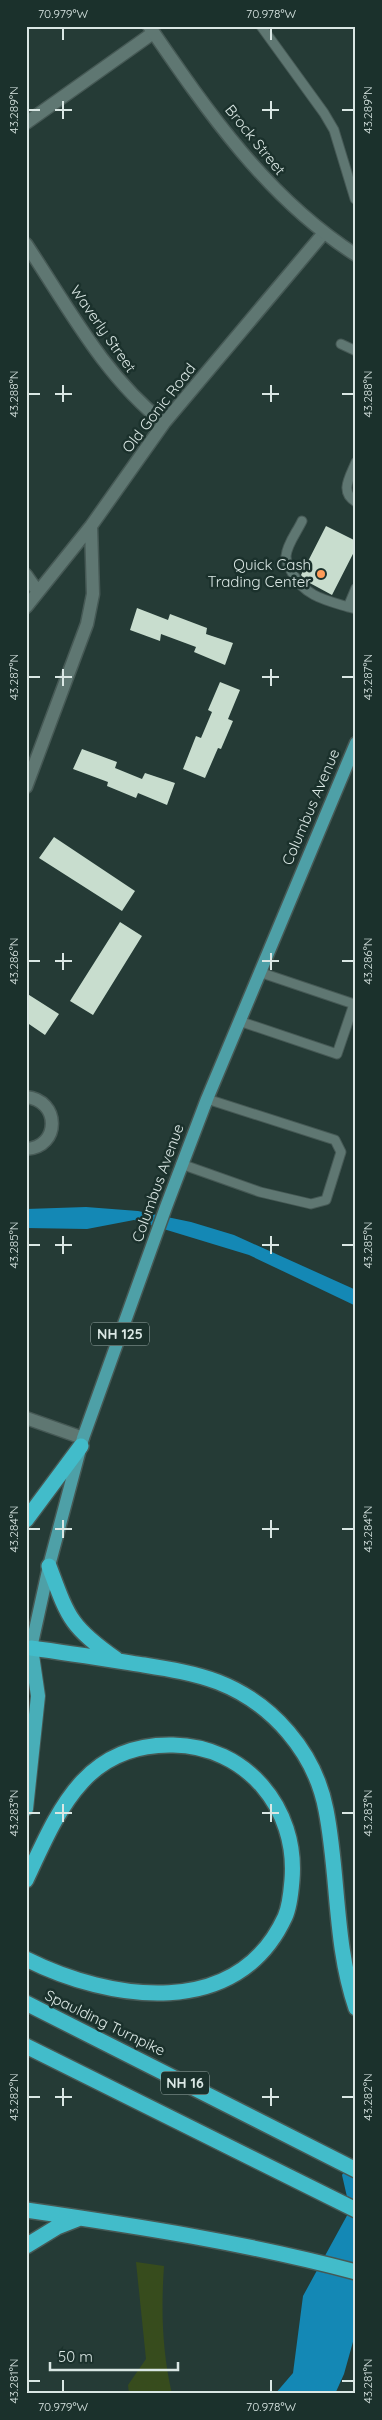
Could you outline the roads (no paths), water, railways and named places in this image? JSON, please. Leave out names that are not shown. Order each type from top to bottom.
[{"type":"highway","points":[[26,1520],[82,1442]]},
{"type":"highway","points":[[49,1566],[71,1621],[88,1639],[119,1661]]},
{"type":"highway","points":[[29,1654],[119,1661],[182,1672],[217,1682],[245,1695],[270,1713],[291,1735],[309,1762],[319,1784],[326,1808],[340,1938],[356,2008]]},
{"type":"highway","name":"NH 125","points":[[26,1809],[38,1696],[29,1654]]},
{"type":"highway","points":[[26,1880],[50,1827],[65,1800],[85,1777],[104,1761],[128,1750],[159,1744],[186,1745],[211,1751],[232,1760],[264,1787],[277,1806],[287,1827],[292,1849],[291,1894],[286,1916],[273,1938],[242,1970],[220,1982],[192,1991],[161,1994],[133,1992],[74,1980],[26,1959]]},
{"type":"highway","name":"Spaulding Turnpike","points":[[26,2003],[356,2170]]},
{"type":"highway","name":"NH 16","points":[[32,2049],[356,2210]]},
{"type":"highway","points":[[26,2210],[195,2236],[286,2254],[356,2272]]},
{"type":"highway","points":[[26,2246],[57,2227],[81,2218]]},
{"type":"main road","name":"Columbus Avenue","points":[[29,1654],[49,1566],[82,1442],[181,1164],[356,743]]},
{"type":"street","points":[[26,123],[151,29]]},
{"type":"street","name":"Brock Street","points":[[151,29],[242,154],[271,186],[323,234],[356,255]]},
{"type":"street","name":"Old Gonic Road","points":[[26,607],[91,526],[164,423],[323,234]]},
{"type":"street","name":"Waverly Street","points":[[26,244],[104,363],[125,388],[164,423]]},
{"type":"street","points":[[26,787],[87,624],[93,594],[91,526]]},
{"type":"street","points":[[26,575],[38,592]]},
{"type":"street","points":[[26,1097],[42,1101],[48,1108],[53,1125],[46,1140],[40,1146],[26,1149]]},
{"type":"street","points":[[26,1418],[82,1442]]},
{"type":"lane","points":[[261,26],[324,113],[334,130],[356,200]]},
{"type":"lane","points":[[341,344],[356,351]]},
{"type":"lane","points":[[356,462],[346,488],[347,495],[356,502]]},
{"type":"lane","points":[[302,521],[287,550],[286,558],[299,584],[309,593],[352,608],[356,588]]},
{"type":"lane","points":[[239,1021],[338,1054],[354,1004],[260,972]]},
{"type":"lane","points":[[181,1164],[260,1192],[311,1204],[326,1200],[341,1152],[335,1140],[207,1099]]},
{"type":"water","points":[[86,1207],[138,1211],[191,1222],[234,1235],[356,1290],[356,1306],[249,1255],[134,1220],[87,1229],[26,1228],[26,1209]]},
{"type":"water","points":[[356,2154],[356,2331],[344,2374],[335,2394],[275,2394],[293,2373],[303,2296],[350,2210],[342,2175]]},
{"type":"place","name":"Quick Cash Trading Center","points":[[321,574]]}]
